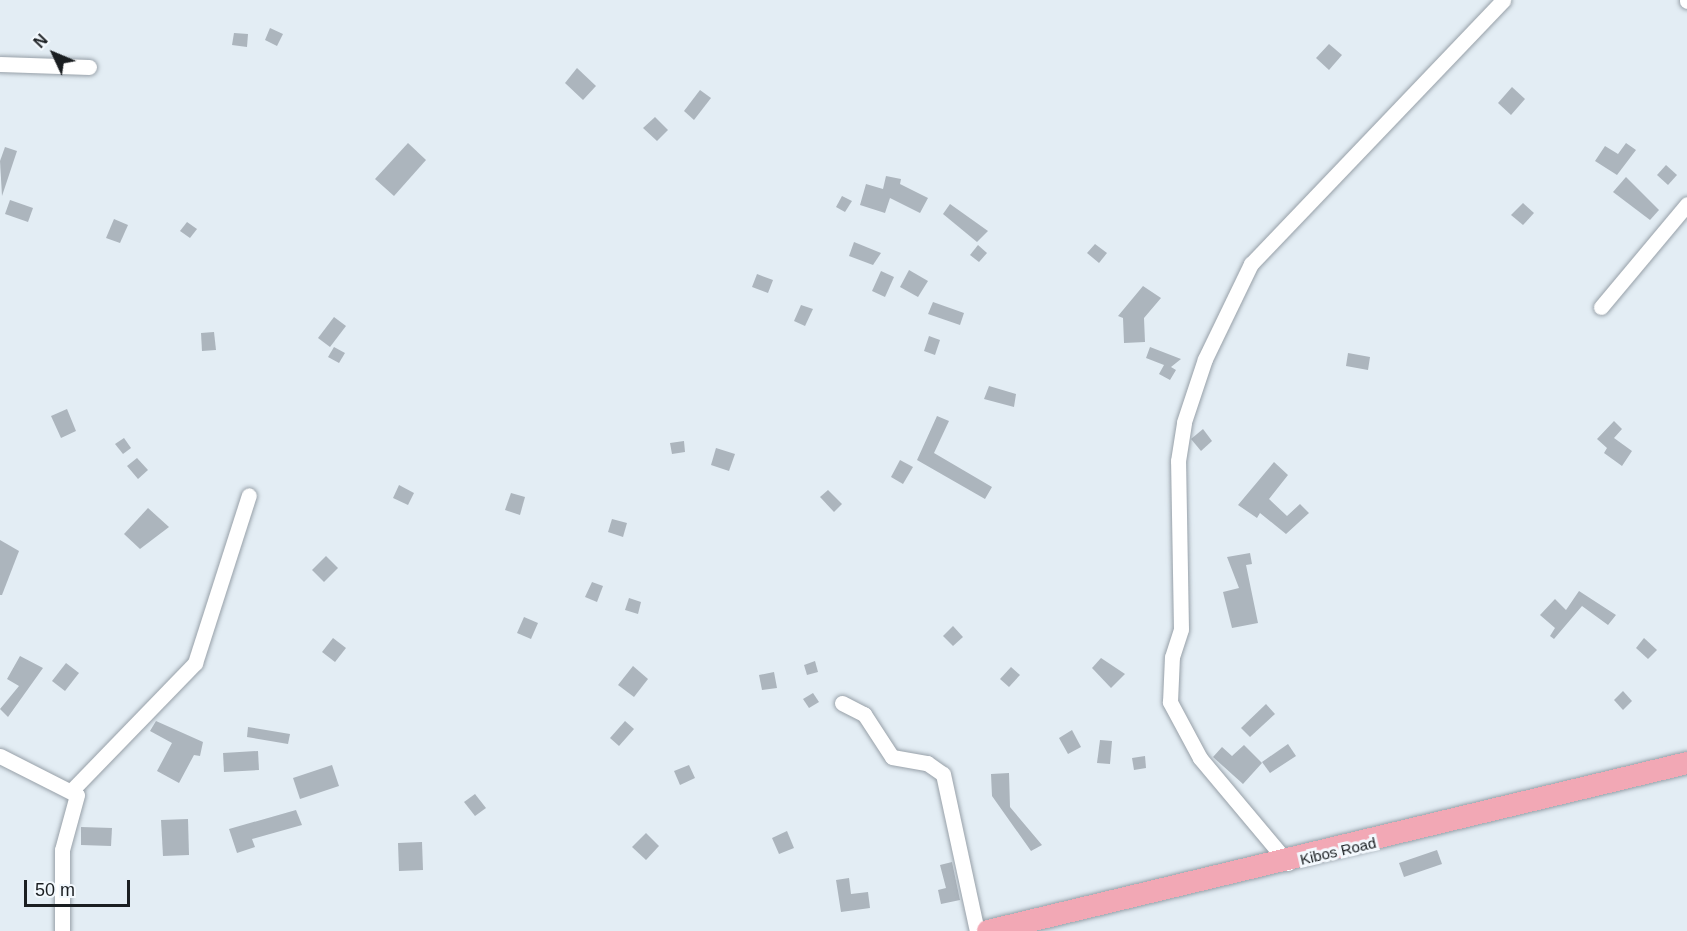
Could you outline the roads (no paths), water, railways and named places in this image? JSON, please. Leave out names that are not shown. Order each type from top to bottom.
[{"type":"main road","name":"Kibos Road","points":[[988,931],[1288,863],[1687,763]]},
{"type":"street","points":[[1288,863],[1200,758],[1170,702],[1172,657],[1181,629],[1178,461],[1184,422],[1205,359],[1251,264],[1503,0]]},
{"type":"street","points":[[0,64],[89,67]]},
{"type":"street","points":[[1601,307],[1687,204]]},
{"type":"street","points":[[72,790],[195,663],[249,495]]},
{"type":"street","points":[[842,703],[864,714],[892,757],[927,763],[943,774],[977,931]]},
{"type":"street","points":[[0,756],[72,790],[76,805],[62,850],[62,931]]}]
